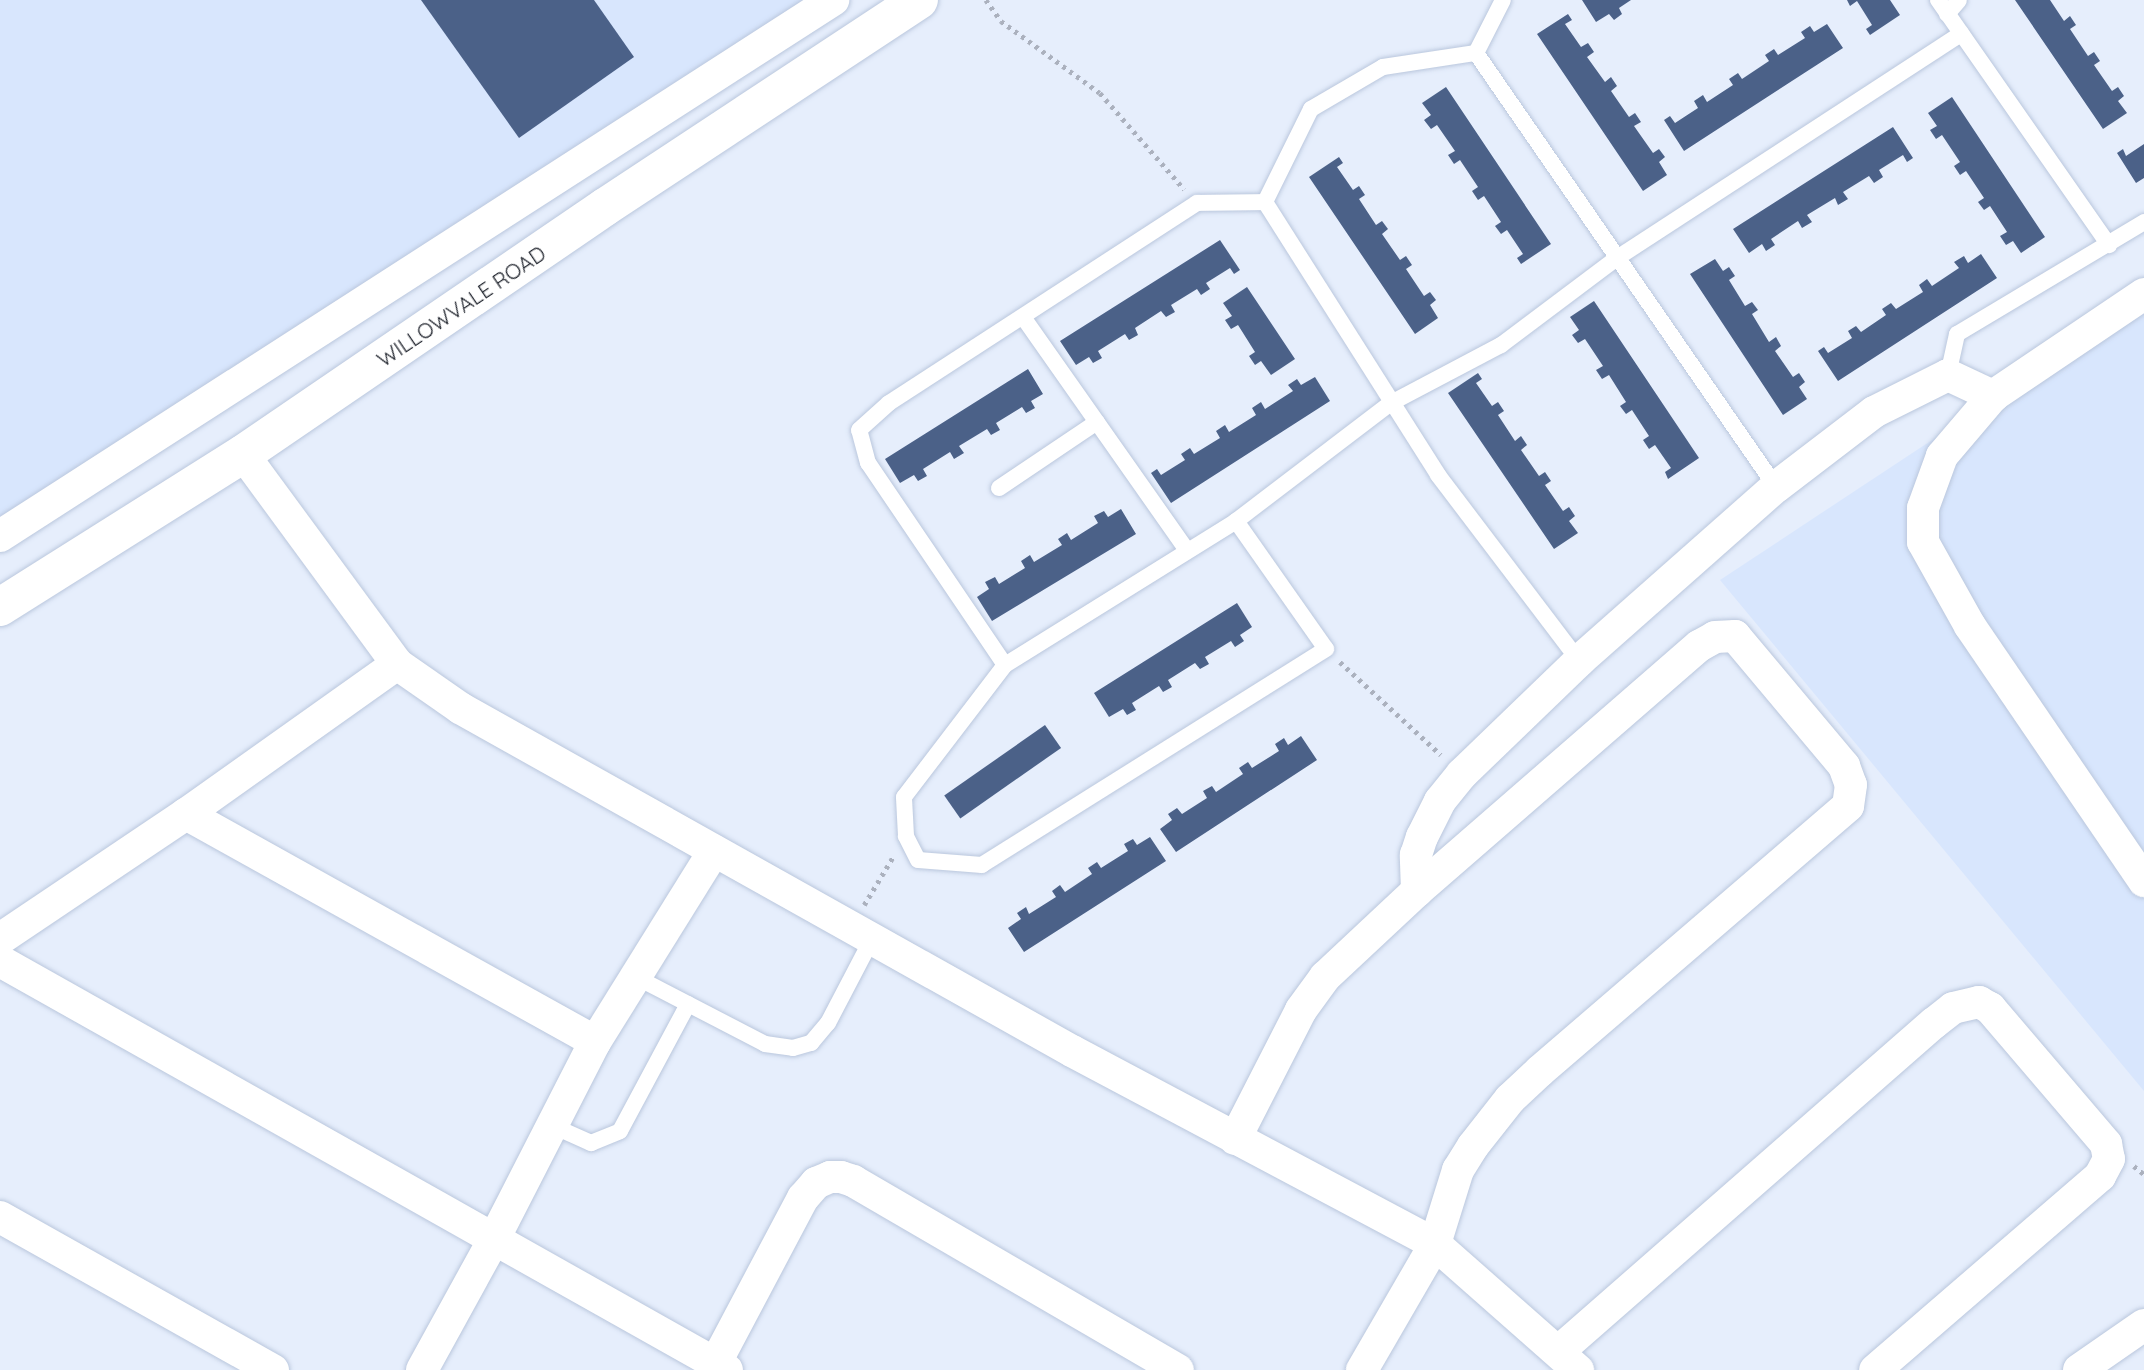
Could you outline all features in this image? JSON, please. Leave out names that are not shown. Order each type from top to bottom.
[{"type":"main road","name":"WILLOWVALE ROAD","points":[[0,607],[243,454],[605,207],[919,0]]},
{"type":"street","points":[[0,536],[833,0]]},
{"type":"street","points":[[2144,294],[1993,397],[1942,456],[1923,508],[1923,542],[1970,626],[2144,881]]},
{"type":"street","points":[[1417,891],[1416,855],[1422,837],[1440,801],[1462,775],[1579,661],[1776,487],[1874,412],[1948,376],[1993,397]]},
{"type":"street","points":[[243,454],[397,664],[460,708],[1235,1139],[1435,1244],[1569,1360],[1934,1023],[1953,1008],[1979,1002],[1990,1008],[2106,1144],[2109,1159],[2100,1176],[1875,1370]]},
{"type":"street","points":[[1235,1139],[1309,995],[1325,977],[1417,891],[1686,656],[1715,637],[1735,636],[1849,776],[1851,797],[1848,806],[1510,1099],[1464,1157],[1435,1244],[1362,1370]]},
{"type":"street","points":[[0,939],[186,814],[397,664]]},
{"type":"street","points":[[186,814],[595,1042]]},
{"type":"street","points":[[422,1370],[493,1241],[595,1042],[714,851]]},
{"type":"street","points":[[0,961],[721,1367],[803,1198],[816,1183],[830,1177],[841,1177],[1178,1370]]},
{"type":"street","points":[[0,1217],[273,1370]]},
{"type":"street","points":[[2079,1370],[2144,1325]]},
{"type":"lane","points":[[1476,53],[1503,0]]},
{"type":"lane","points":[[1959,0],[1943,7],[2109,245]]},
{"type":"lane","points":[[1236,521],[1326,649],[982,865],[918,860],[906,836],[904,797],[1005,665],[1186,549],[1236,521],[1391,403],[1502,345],[1616,258],[1961,34]]},
{"type":"lane","points":[[1265,202],[1311,109],[1383,67],[1476,53]]},
{"type":"lane","points":[[1476,53],[1776,487]]},
{"type":"lane","points":[[1005,665],[869,463],[859,430],[889,403],[1197,203],[1265,202]]},
{"type":"lane","points":[[1265,202],[1438,475],[1579,661]]},
{"type":"lane","points":[[1948,376],[1957,334],[2144,222]]},
{"type":"lane","points":[[1023,317],[1186,549]]},
{"type":"lane","points":[[999,488],[1097,422]]},
{"type":"lane","points":[[636,977],[765,1044],[793,1048],[811,1043],[828,1023],[862,933]]},
{"type":"lane","points":[[552,1126],[591,1143],[620,1131],[688,1004]]},
{"type":"path","points":[[986,0],[1001,21],[1100,93],[1197,203]]},
{"type":"path","points":[[1326,649],[1462,775]]},
{"type":"path","points":[[862,933],[906,836]]},
{"type":"shaded area","points":[[0,0],[850,0],[0,551]]},
{"type":"shaded area","points":[[2144,300],[2144,1091],[1720,580]]},
{"type":"building","points":[[421,0],[594,0],[634,57],[519,138]]},
{"type":"building","points":[[1582,0],[1631,0],[1619,8],[1622,14],[1614,20],[1609,14],[1596,22]]},
{"type":"building","points":[[1847,0],[1890,0],[1900,15],[1870,35],[1866,29],[1872,25],[1857,1],[1850,6]]},
{"type":"building","points":[[2015,0],[2050,0],[2064,21],[2070,16],[2076,25],[2070,29],[2088,56],[2094,52],[2100,61],[2094,65],[2112,91],[2118,87],[2124,96],[2118,101],[2127,113],[2103,129]]},
{"type":"building","points":[[1568,14],[1572,20],[1565,24],[1581,47],[1588,43],[1594,52],[1587,57],[1605,82],[1611,77],[1617,86],[1611,91],[1629,117],[1635,113],[1641,122],[1634,126],[1653,153],[1659,149],[1665,157],[1659,162],[1667,175],[1643,191],[1537,34]]},
{"type":"building","points":[[1827,24],[1843,48],[1684,151],[1664,120],[1670,116],[1675,123],[1698,108],[1694,101],[1703,95],[1707,102],[1733,85],[1729,79],[1738,73],[1742,79],[1769,61],[1765,55],[1774,49],[1778,55],[1805,38],[1801,32],[1810,26],[1814,32]]},
{"type":"building","points":[[1446,87],[1551,244],[1521,264],[1517,258],[1523,254],[1507,230],[1501,234],[1495,226],[1501,222],[1484,196],[1478,200],[1472,191],[1478,187],[1460,160],[1454,164],[1448,155],[1455,151],[1437,125],[1431,129],[1424,120],[1431,115],[1422,103]]},
{"type":"building","points":[[1952,97],[2045,237],[2021,253],[2013,241],[2006,245],[2000,236],[2007,232],[1990,206],[1984,210],[1978,202],[1984,198],[1966,171],[1960,175],[1954,166],[1960,162],[1942,135],[1936,139],[1930,130],[1937,126],[1928,113]]},
{"type":"building","points":[[1893,127],[1913,158],[1907,162],[1903,155],[1879,170],[1883,177],[1874,183],[1869,176],[1843,192],[1848,199],[1838,205],[1835,198],[1807,215],[1812,222],[1802,228],[1798,221],[1771,239],[1775,245],[1766,251],[1762,244],[1749,253],[1733,229]]},
{"type":"building","points":[[2144,144],[2144,178],[2136,183],[2117,153],[2123,149],[2126,156]]},
{"type":"building","points":[[1339,157],[1343,163],[1337,167],[1353,190],[1359,186],[1365,195],[1359,199],[1376,225],[1382,221],[1388,229],[1382,234],[1400,260],[1406,256],[1412,265],[1406,269],[1424,296],[1430,292],[1436,300],[1430,305],[1438,318],[1415,334],[1309,177]]},
{"type":"building","points":[[1220,240],[1240,270],[1234,274],[1230,268],[1206,283],[1210,289],[1201,295],[1197,289],[1171,305],[1175,312],[1166,317],[1161,311],[1135,328],[1138,335],[1129,340],[1125,334],[1098,351],[1102,358],[1093,363],[1089,357],[1076,365],[1060,341]]},
{"type":"building","points":[[1981,254],[1997,278],[1838,381],[1818,351],[1824,347],[1828,353],[1852,338],[1848,331],[1856,326],[1861,332],[1886,315],[1882,309],[1891,303],[1896,309],[1923,292],[1919,285],[1927,279],[1932,286],[1959,268],[1954,262],[1964,256],[1968,263]]},
{"type":"building","points":[[1715,259],[1723,271],[1729,267],[1735,276],[1729,280],[1745,306],[1752,302],[1758,310],[1752,314],[1769,342],[1776,337],[1781,346],[1775,351],[1793,377],[1799,373],[1805,382],[1799,387],[1807,399],[1783,415],[1690,274]]},
{"type":"building","points":[[1247,287],[1295,359],[1271,375],[1261,361],[1255,365],[1249,356],[1255,352],[1238,325],[1231,329],[1225,320],[1232,316],[1223,303]]},
{"type":"building","points":[[1594,301],[1699,458],[1668,479],[1665,472],[1671,468],[1655,445],[1649,449],[1643,440],[1649,436],[1632,410],[1626,414],[1620,406],[1626,402],[1609,375],[1602,379],[1596,370],[1603,366],[1585,339],[1578,343],[1572,335],[1579,330],[1570,317]]},
{"type":"building","points":[[1028,369],[1043,394],[1031,401],[1035,408],[1026,413],[1022,407],[996,423],[1000,430],[991,435],[987,429],[959,446],[964,453],[954,459],[950,452],[923,469],[927,476],[918,481],[914,475],[900,483],[885,459]]},
{"type":"building","points":[[1478,373],[1482,379],[1476,383],[1492,406],[1498,402],[1504,411],[1498,415],[1515,441],[1521,436],[1527,445],[1521,450],[1539,476],[1545,472],[1551,481],[1545,485],[1563,511],[1569,507],[1575,516],[1569,521],[1578,533],[1554,549],[1448,393]]},
{"type":"building","points":[[1315,377],[1330,401],[1171,503],[1151,473],[1157,469],[1161,475],[1185,460],[1181,454],[1190,448],[1194,454],[1220,438],[1216,431],[1225,425],[1229,432],[1256,415],[1252,408],[1261,402],[1265,409],[1293,391],[1288,385],[1297,379],[1301,385]]},
{"type":"building","points":[[1121,509],[1136,534],[992,621],[977,597],[989,589],[985,582],[995,577],[999,584],[1025,568],[1021,561],[1030,555],[1034,562],[1062,545],[1058,539],[1067,533],[1071,540],[1098,523],[1094,516],[1104,511],[1108,517]]},
{"type":"building","points":[[1237,603],[1252,627],[1240,635],[1244,641],[1235,647],[1231,641],[1205,657],[1209,664],[1200,669],[1195,663],[1168,680],[1172,687],[1163,692],[1159,686],[1132,703],[1136,710],[1127,715],[1123,709],[1109,717],[1094,693]]},
{"type":"building","points":[[1045,725],[1061,748],[960,818],[944,796]]},
{"type":"building","points":[[1301,736],[1317,760],[1176,852],[1160,829],[1172,820],[1168,814],[1177,808],[1182,814],[1207,798],[1203,791],[1212,786],[1216,792],[1243,774],[1239,768],[1248,762],[1252,768],[1279,751],[1275,744],[1284,738],[1288,745]]},
{"type":"building","points":[[1150,837],[1166,861],[1024,952],[1008,928],[1021,919],[1017,913],[1026,907],[1029,914],[1056,897],[1052,891],[1060,885],[1065,892],[1092,874],[1088,868],[1097,862],[1101,868],[1128,851],[1124,844],[1133,839],[1137,845]]}]
